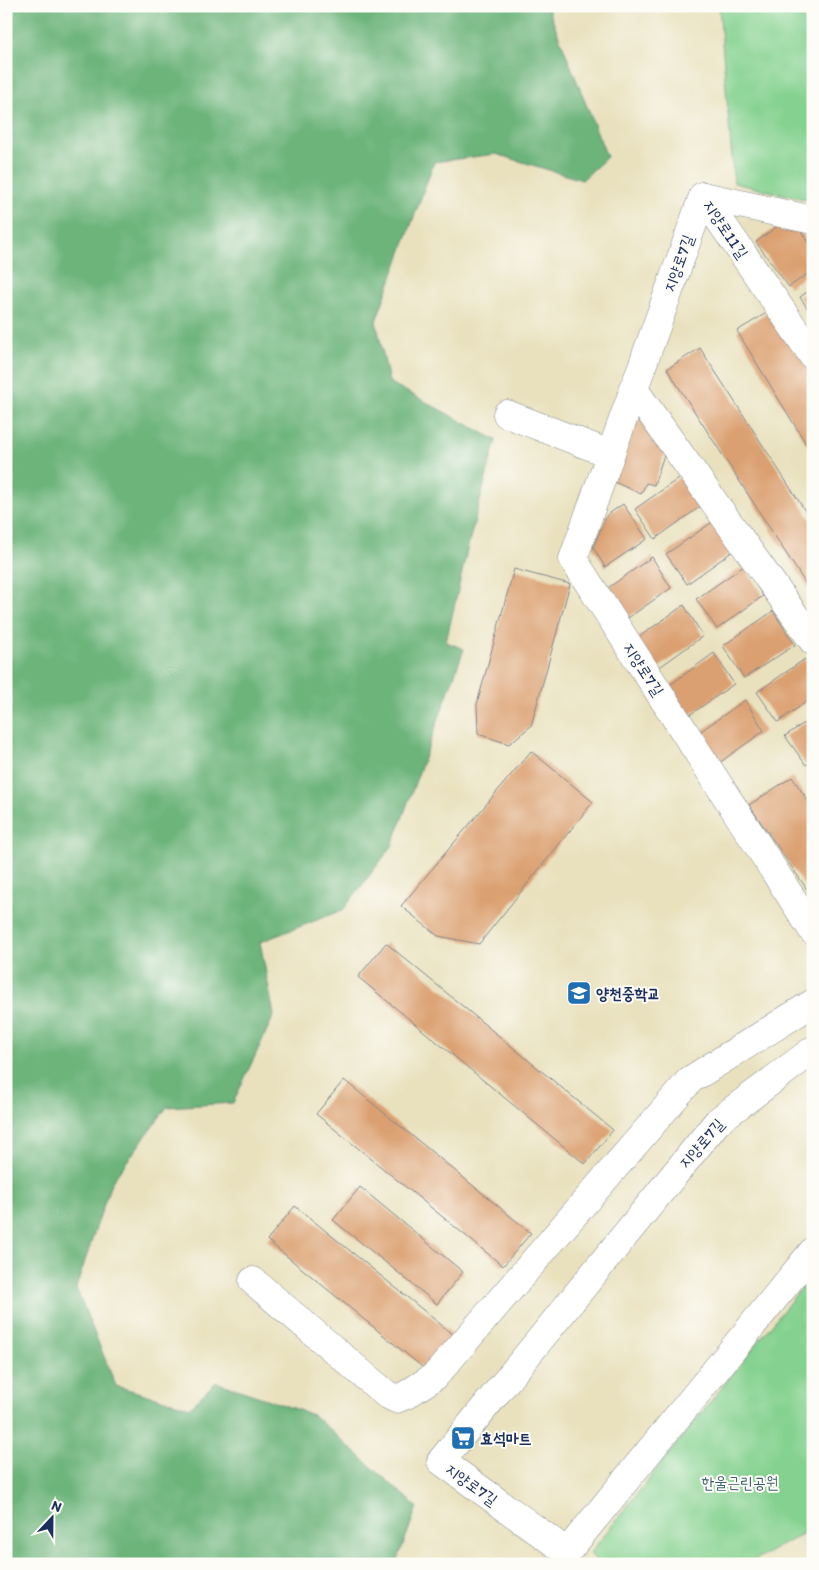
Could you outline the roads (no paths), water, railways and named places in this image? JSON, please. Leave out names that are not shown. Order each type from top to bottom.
[{"type":"street","name":"지양로11길","points":[[703,196],[813,220]]},
{"type":"street","name":"지양로11길","points":[[703,196],[813,356]]},
{"type":"street","name":"지양로7길","points":[[703,196],[573,559],[813,931]]},
{"type":"street","points":[[633,388],[813,640]]},
{"type":"street","points":[[506,414],[610,454]]},
{"type":"street","points":[[253,1281],[386,1394],[396,1399],[406,1396],[435,1376],[690,1080],[813,1003]]},
{"type":"street","name":"지양로7길","points":[[813,1050],[718,1121],[440,1461],[567,1552],[813,1251]]},
{"type":"place","name":"양천중학교","points":[[579,993]]},
{"type":"place","name":"효석마트","points":[[463,1438]]},
{"type":"park label","name":"한울근린공원","points":[[740,1482]]}]
